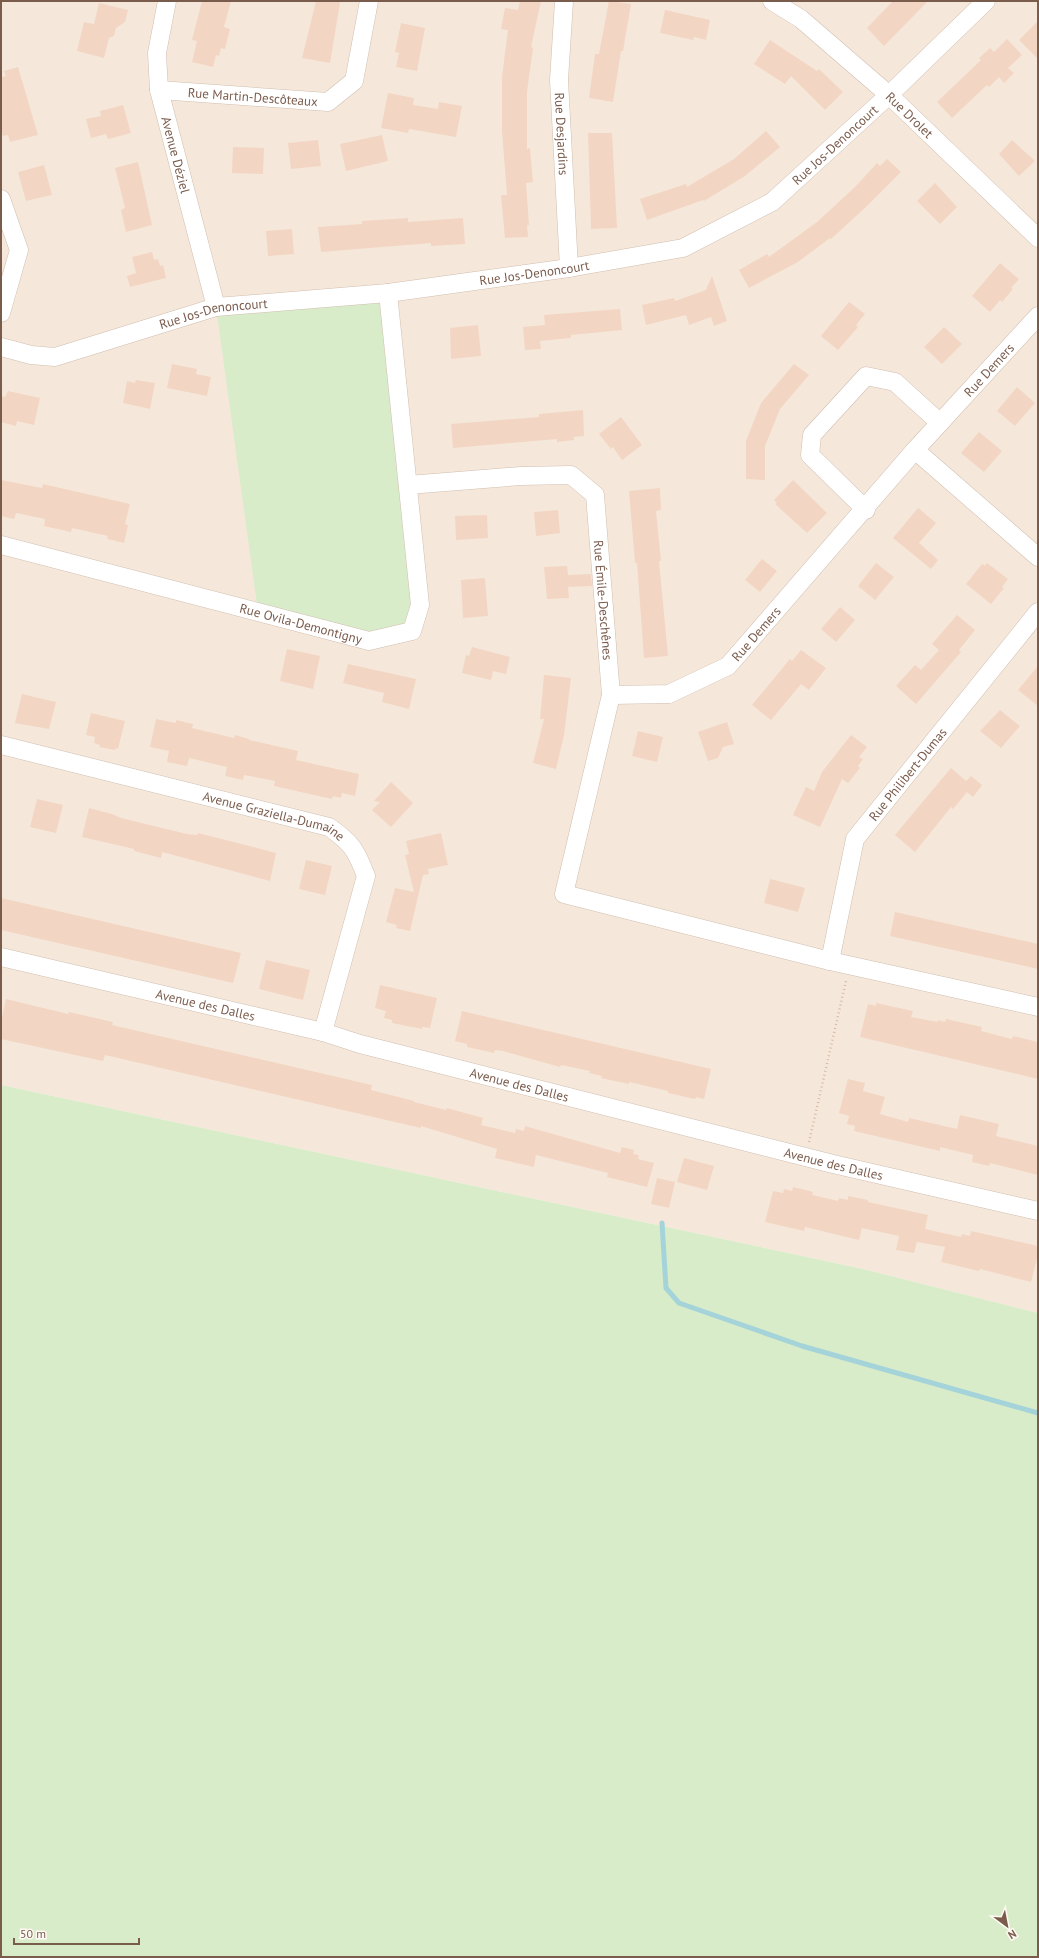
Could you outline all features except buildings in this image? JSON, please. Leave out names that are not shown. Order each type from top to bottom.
[{"type":"street","name":"Avenue Déziel","points":[[167,1],[157,53],[159,90],[216,307]]},
{"type":"street","name":"Rue Martin-Descôteaux","points":[[159,90],[328,102],[354,81],[369,1]]},
{"type":"street","name":"Rue Desjardins","points":[[564,1],[559,80],[569,268]]},
{"type":"street","name":"Rue Drolet","points":[[772,1],[801,19],[889,96],[1038,238]]},
{"type":"street","name":"Rue Jos-Denoncourt","points":[[1,348],[31,355],[55,357],[216,307],[388,294],[569,268],[683,248],[772,202],[889,96],[986,1]]},
{"type":"street","points":[[1,199],[19,250],[1,314]]},
{"type":"street","name":"Rue Ovila-Demontigny","points":[[1,544],[369,641],[412,631],[420,605],[388,294]]},
{"type":"street","name":"Rue Demers","points":[[611,695],[669,694],[728,666],[866,510],[915,450],[1038,316]]},
{"type":"street","points":[[866,510],[810,455],[812,436],[866,376],[895,382],[940,423]]},
{"type":"street","points":[[915,450],[1038,557]]},
{"type":"street","name":"Rue Émile-Deschênes","points":[[408,485],[522,476],[571,475],[595,496],[611,695],[564,894],[830,960]]},
{"type":"street","name":"Rue Philibert-Dumas","points":[[830,960],[855,839],[1038,612]]},
{"type":"street","name":"Avenue Graziella-Dumaine","points":[[1,745],[329,827],[347,840],[357,853],[366,876],[323,1032]]},
{"type":"street","name":"Avenue des Dalles","points":[[1,957],[323,1032],[360,1044],[806,1157],[1038,1211]]},
{"type":"street","points":[[830,960],[1038,1007]]},
{"type":"path","points":[[806,1157],[850,965]]},
{"type":"shaded area","points":[[1,1],[1038,1],[1038,1313],[863,1269],[1,1085]]},
{"type":"green space","points":[[388,293],[420,605],[412,631],[369,641],[258,612],[216,307]]},
{"type":"green space","points":[[1,1085],[863,1269],[1038,1313],[1038,1957],[1,1957]]},
{"type":"waterway","points":[[662,1223],[666,1288],[679,1303],[802,1346],[1038,1413]]}]
